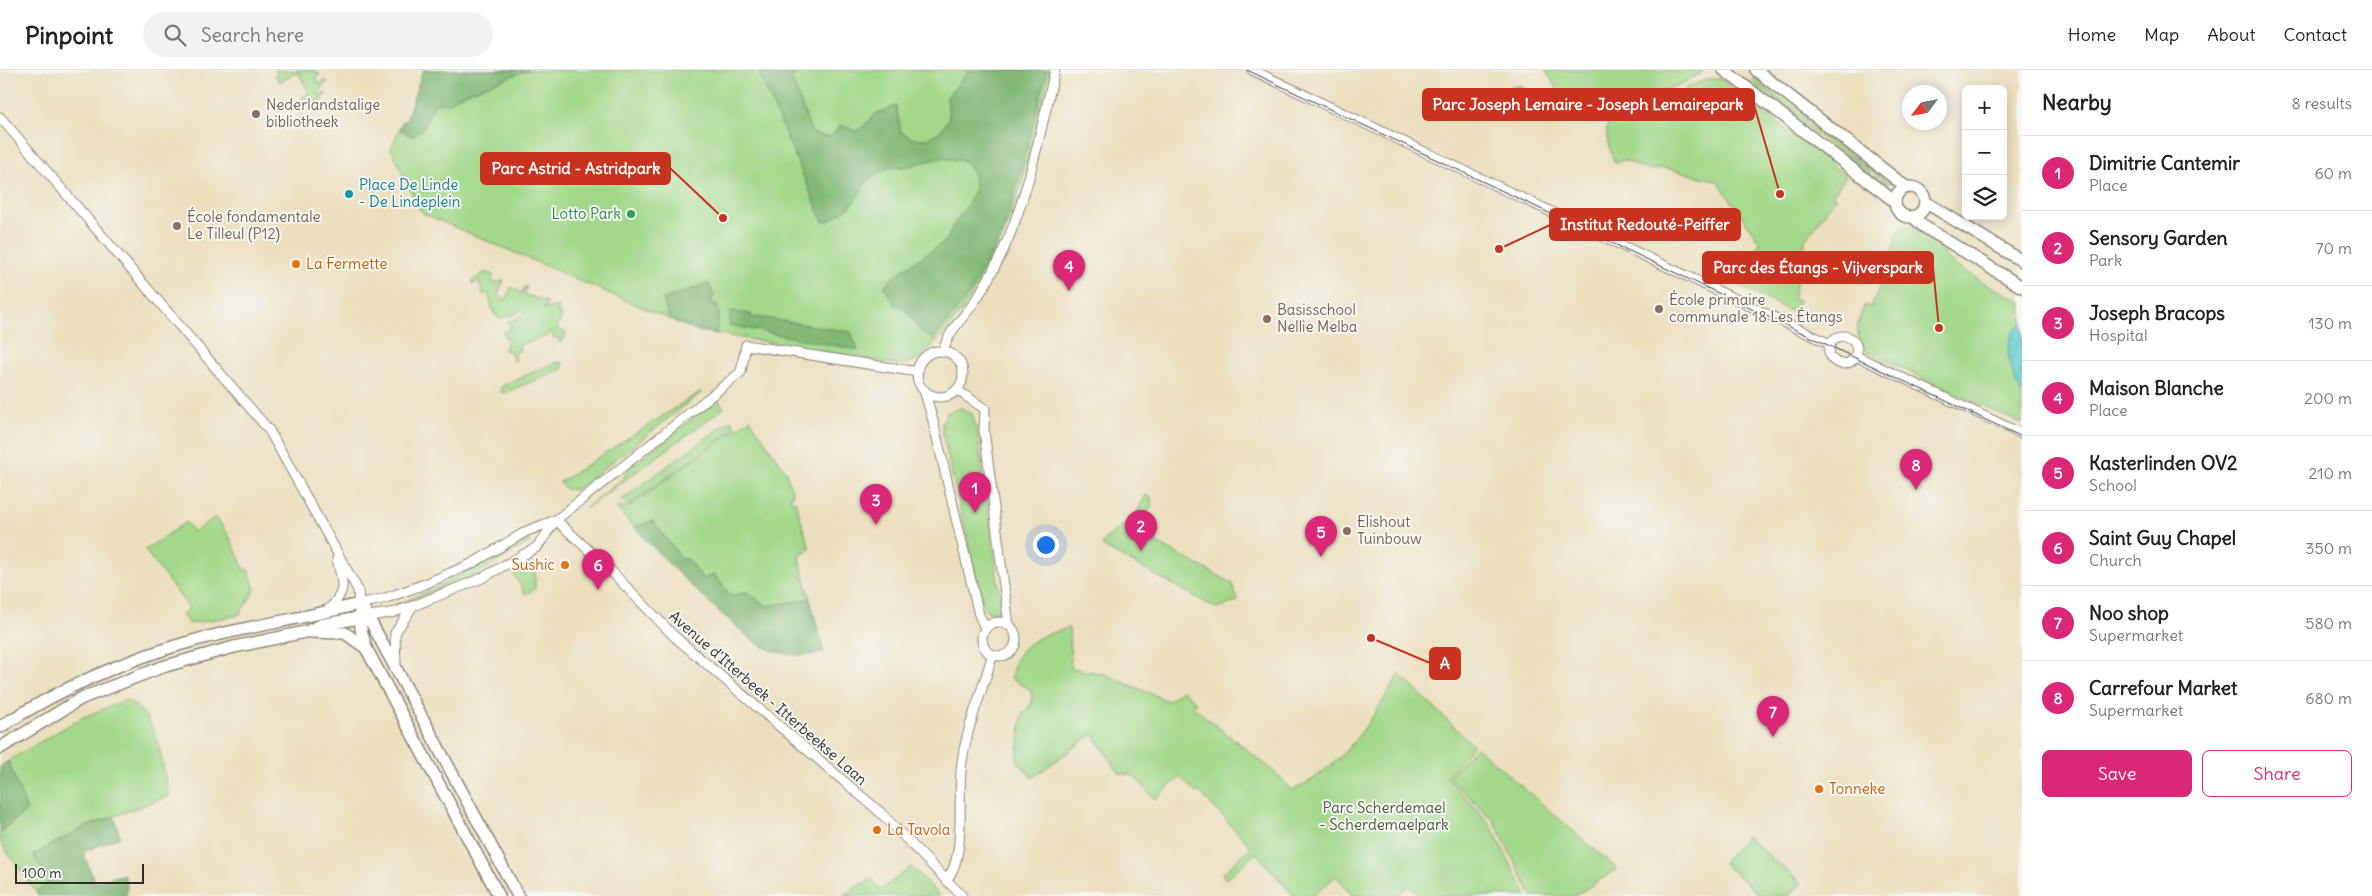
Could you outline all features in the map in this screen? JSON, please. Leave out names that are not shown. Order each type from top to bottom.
[{"type":"main road","points":[[1756,70],[1906,187],[1919,190],[1925,202],[2022,261]]},
{"type":"main road","points":[[1727,72],[1894,201],[1897,211],[1901,215],[1913,217],[1923,226],[2022,287]]},
{"type":"main road","points":[[1894,201],[1897,194],[1906,187]]},
{"type":"main road","points":[[1913,217],[1923,210],[1925,202]]},
{"type":"main road","points":[[0,728],[58,693],[100,673],[131,662],[215,635],[359,604],[396,668],[518,896]]},
{"type":"main road","points":[[0,748],[82,698],[146,673],[203,654],[305,632],[321,625],[365,617]]},
{"type":"main road","points":[[365,617],[360,630],[366,648],[499,896]]},
{"type":"main road","points":[[305,632],[344,633],[366,648]]},
{"type":"main road","points":[[493,885],[506,896]]},
{"type":"street","points":[[943,352],[945,341],[974,302],[988,278],[1013,224],[1026,187],[1055,70]]},
{"type":"street","points":[[1252,70],[1830,344]]},
{"type":"street","points":[[0,117],[269,430],[358,590],[359,604],[386,598],[425,584],[473,563],[527,531],[556,520]]},
{"type":"street","points":[[1839,336],[1850,337],[1856,344],[1856,356],[1849,363],[1836,362],[1830,355],[1830,344],[1839,336]]},
{"type":"street","points":[[365,617],[391,613],[413,606],[482,578],[537,547],[556,520],[741,372],[746,345],[918,372]]},
{"type":"street","points":[[924,390],[931,395],[940,397],[949,395],[957,390],[963,378],[961,366],[951,354],[943,352],[929,354],[923,359],[918,372],[918,379],[924,390],[934,424],[979,615],[985,628],[982,643],[992,656],[1003,656],[1015,646],[1016,637],[1009,625],[984,430],[985,409],[957,390]]},
{"type":"street","points":[[1856,356],[2022,434]]},
{"type":"street","name":"Avenue d'Itterbeek - Itterbeekse Laan","points":[[556,520],[609,569],[675,637],[880,812],[962,896]]},
{"type":"street","points":[[326,612],[339,597],[343,587],[335,549]]},
{"type":"street","points":[[396,668],[395,633],[413,606]]},
{"type":"street","points":[[985,628],[996,622],[1009,625]]},
{"type":"street","points":[[946,880],[953,874],[958,854],[961,770],[967,736],[992,656]]},
{"type":"green space","points":[[275,70],[314,70],[316,73],[318,72],[320,75],[315,77],[318,83],[326,80],[327,83],[321,86],[322,90],[316,93],[321,95],[326,93],[326,95],[321,97],[324,105],[301,113],[300,109],[295,110],[296,105],[304,103],[302,97],[309,93],[308,91],[298,72],[280,82],[275,76],[277,74]]},
{"type":"green space","points":[[423,70],[1050,70],[1014,206],[1002,238],[987,269],[969,299],[937,341],[921,356],[900,365],[695,330],[424,214],[419,209],[391,148],[403,121],[406,121]]},
{"type":"green space","points":[[423,70],[528,70],[459,96],[448,104],[445,102],[435,104],[423,128],[412,137],[400,129],[403,121],[406,121]]},
{"type":"green space","points":[[758,70],[806,70],[791,77],[812,133],[830,137],[841,125],[856,131],[863,127],[875,114],[896,106],[901,132],[911,138],[926,139],[940,132],[949,118],[947,97],[970,70],[1047,70],[1022,168],[1003,231],[970,293],[933,340],[920,330],[906,311],[894,304],[884,286],[898,273],[947,240],[975,188],[974,174],[964,161],[940,158],[905,167],[888,168],[868,180],[851,206],[829,221],[823,222]]},
{"type":"green space","points":[[1545,70],[1677,70],[1677,74],[1684,70],[1701,70],[1703,72],[1679,85],[1610,113],[1605,102],[1573,115]]},
{"type":"green space","points":[[1757,74],[1893,180],[1889,184],[1812,124],[1813,122],[1809,119],[1807,121],[1753,79]]},
{"type":"green space","points":[[1708,79],[1721,79],[1846,176],[1832,196],[1836,198],[1805,240],[1793,299],[1799,300],[1796,314],[1738,285],[1746,266],[1760,243],[1718,181],[1666,168],[1648,170],[1624,160],[1615,163],[1607,135],[1610,118],[1625,112],[1628,118],[1682,97],[1687,87]]},
{"type":"green space","points":[[1751,82],[1753,85],[1755,83],[1870,171],[1869,173],[1873,177],[1874,175],[1888,186],[1885,190],[1880,183],[1755,87],[1753,89],[1749,85]]},
{"type":"green space","points":[[1905,226],[1912,227],[1924,234],[1948,259],[1963,270],[2022,302],[2022,424],[1867,352],[1863,346],[1858,335],[1860,318],[1865,305],[1871,308],[1894,252],[1892,250],[1900,229]]},
{"type":"green space","points":[[485,272],[493,275],[492,281],[496,283],[504,280],[498,294],[505,301],[511,287],[522,293],[525,286],[527,287],[524,294],[547,302],[544,309],[560,306],[557,313],[562,315],[557,329],[566,333],[563,341],[560,343],[557,337],[554,338],[550,331],[547,333],[548,336],[519,345],[520,350],[514,354],[516,360],[514,361],[509,350],[505,351],[504,349],[506,343],[510,340],[509,338],[506,339],[503,332],[510,329],[508,322],[523,316],[525,313],[518,309],[518,313],[499,319],[494,314],[488,293],[483,295],[479,281],[473,284],[472,281]]},
{"type":"green space","points":[[709,283],[714,297],[711,298],[713,305],[717,304],[719,313],[716,334],[695,330],[669,319],[663,299]]},
{"type":"green space","points":[[731,311],[751,314],[751,317],[851,332],[858,350],[729,325]]},
{"type":"green space","points":[[557,362],[563,363],[562,369],[504,393],[500,391],[502,386]]},
{"type":"green space","points":[[700,392],[580,487],[574,490],[565,489],[560,482]]},
{"type":"green space","points":[[717,399],[724,408],[585,509],[619,482],[633,465]]},
{"type":"green space","points":[[961,408],[972,414],[977,430],[1001,604],[999,610],[994,613],[988,612],[983,606],[942,431],[942,422],[947,413]]},
{"type":"green space","points":[[750,419],[786,472],[793,495],[790,496],[792,502],[795,501],[810,549],[799,557],[810,599],[767,606],[747,592],[731,596],[714,574],[703,579],[688,560],[682,560],[653,521],[634,527],[616,508],[630,506]]},
{"type":"green space","points":[[731,420],[736,427],[629,505],[621,500]]},
{"type":"green space","points":[[1146,495],[1152,498],[1150,501],[1153,503],[1146,515],[1152,519],[1144,536],[1232,583],[1238,601],[1216,608],[1102,546],[1106,538],[1133,519]]},
{"type":"green space","points":[[216,517],[229,536],[244,569],[249,571],[255,590],[239,615],[189,624],[182,614],[189,608],[145,550],[186,522],[193,532]]},
{"type":"green space","points":[[653,521],[682,559],[688,559],[703,579],[714,574],[731,596],[747,592],[767,606],[810,599],[824,653],[790,654],[777,652],[760,645],[695,589],[634,527]]},
{"type":"green space","points":[[528,539],[530,542],[469,578],[395,605],[432,590]]},
{"type":"green space","points":[[532,563],[535,569],[535,589],[525,594],[514,574]]},
{"type":"green space","name":"Parc Scherdemael - Scherdemaelpark","points":[[1069,628],[1071,668],[1104,674],[1168,701],[1182,690],[1196,702],[1193,707],[1271,769],[1293,790],[1311,781],[1342,755],[1379,708],[1399,674],[1473,745],[1447,777],[1490,824],[1527,896],[1419,896],[1410,885],[1397,896],[1353,896],[1336,876],[1313,896],[1294,896],[1256,853],[1226,879],[1222,874],[1251,847],[1199,791],[1196,793],[1180,777],[1155,799],[1134,776],[1119,773],[1093,734],[1032,778],[1017,760],[1022,715],[1032,703],[1031,690],[1011,678],[1014,666],[1023,649],[1038,638]]},
{"type":"green space","points":[[126,700],[137,707],[146,717],[152,728],[161,755],[169,796],[89,825],[34,854],[50,881],[36,892],[0,842],[0,833],[26,810],[8,761],[81,718]]},
{"type":"green space","points":[[1476,747],[1617,869],[1575,896],[1532,896],[1494,821],[1449,777]]},
{"type":"green space","points":[[8,761],[27,810],[0,833],[0,767]]},
{"type":"green space","points":[[114,817],[120,837],[83,852],[95,883],[124,874],[127,886],[126,896],[39,896],[36,892],[50,881],[33,855],[89,825]]},
{"type":"green space","points":[[1746,836],[1801,883],[1789,896],[1761,896],[1723,863]]},
{"type":"green space","points":[[912,867],[940,896],[842,896],[872,878],[880,890]]},
{"type":"water","points":[[1521,85],[1528,99],[1530,111],[1525,118],[1521,117],[1517,109],[1525,100],[1524,94],[1520,89],[1513,90],[1502,106],[1494,108],[1492,99],[1505,89]]},
{"type":"water","points":[[2022,324],[2022,395],[2011,368],[2009,348],[2010,339]]},
{"type":"tram line","points":[[1247,70],[2022,437]]},
{"type":"place","name":"Nederlandstalige bibliotheek","points":[[256,114]]},
{"type":"place","name":"Place De Linde - De Lindeplein","points":[[349,194]]},
{"type":"place","name":"Parc Joseph Lemaire - Joseph Lemairepark","points":[[1780,194]]},
{"type":"place","name":"Lotto Park","points":[[631,214]]},
{"type":"place","name":"Parc Astrid - Astridpark","points":[[723,218]]},
{"type":"place","name":"École fondamentale Le Tilleul (P12)","points":[[177,226]]},
{"type":"place","name":"Institut Redouté-Peiffer","points":[[1499,249]]},
{"type":"place","name":"La Fermette","points":[[296,264]]},
{"type":"place","name":"Maison Blanche","points":[[1069,291]]},
{"type":"place","name":"École primaire communale 18 Les Étangs","points":[[1659,309]]},
{"type":"place","name":"Basisschool Nellie Melba","points":[[1267,319]]},
{"type":"place","name":"Parc des Étangs - Vijverspark","points":[[1939,328]]},
{"type":"place","name":"Carrefour Market","points":[[1916,490]]},
{"type":"place","name":"Dimitrie Cantemir","points":[[975,513]]},
{"type":"place","name":"Joseph Bracops","points":[[876,525]]},
{"type":"place","name":"Elishout Tuinbouw","points":[[1347,531]]},
{"type":"place","name":"Sensory Garden","points":[[1141,551]]},
{"type":"place","name":"Kasterlinden OV2","points":[[1321,557]]},
{"type":"place","name":"Sushic","points":[[565,565]]},
{"type":"place","name":"Saint Guy Chapel","points":[[598,590]]},
{"type":"place","name":"A","points":[[1371,638]]},
{"type":"place","name":"Noo shop","points":[[1773,737]]},
{"type":"place","name":"Tonneke","points":[[1819,789]]},
{"type":"place","name":"La Tavola","points":[[877,830]]}]
